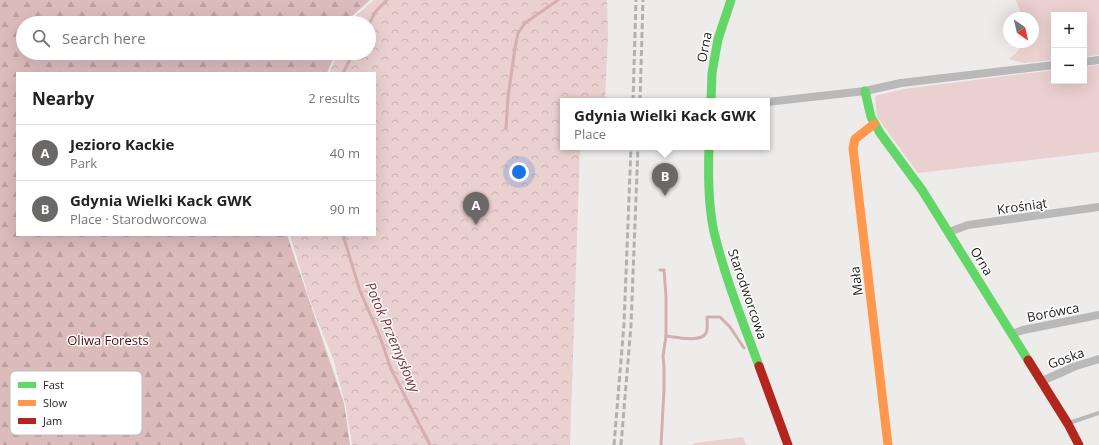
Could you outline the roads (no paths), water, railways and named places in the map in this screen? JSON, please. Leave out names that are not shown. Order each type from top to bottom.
[{"type":"street","name":"Orna","points":[[710,98],[712,73],[718,39],[731,0]]},
{"type":"street","points":[[1087,62],[1099,60]]},
{"type":"street","points":[[770,102],[865,91],[901,83],[1051,65]]},
{"type":"street","name":"Orna","points":[[865,91],[874,124],[922,190],[949,232],[1042,381],[1079,445]]},
{"type":"street","name":"Mała","points":[[874,124],[855,139],[853,148],[888,445]]},
{"type":"street","name":"Starodworcowa","points":[[709,150],[708,170],[710,205],[714,232],[728,279],[788,445]]},
{"type":"street","name":"Krośniąt","points":[[949,232],[968,225],[1099,207]]},
{"type":"street","name":"Borówca","points":[[1012,334],[1023,330],[1099,315]]},
{"type":"street","name":"Goska","points":[[1042,381],[1076,366],[1099,359]]},
{"type":"lane","points":[[1068,424],[1099,413]]},
{"type":"waterway","name":"Potok Przemysłowy","points":[[373,16],[376,11],[387,0]]},
{"type":"waterway","points":[[506,129],[508,97],[518,33],[525,23],[558,0]]},
{"type":"waterway","name":"Potok Przemysłowy","points":[[344,72],[350,60]]},
{"type":"waterway","name":"Potok Przemysłowy","points":[[343,236],[360,291],[379,334],[391,369],[430,445]]},
{"type":"waterway","points":[[660,270],[664,270],[666,296],[666,336],[663,356],[664,389],[661,445]]},
{"type":"waterway","points":[[666,336],[688,339],[699,338],[706,333],[707,317],[720,317],[730,327],[744,348]]},
{"type":"railway","points":[[633,98],[636,0]]},
{"type":"railway","points":[[640,98],[643,0]]},
{"type":"railway","points":[[614,445],[624,324],[631,150]]},
{"type":"railway","points":[[621,445],[631,325],[638,150]]},
{"type":"place","name":"Gdynia Wielki Kack GWK","points":[[665,196]]},
{"type":"place","name":"Jezioro Kackie","points":[[476,225]]},
{"type":"park label","name":"Oliwa Forests","points":[[108,340]]}]
